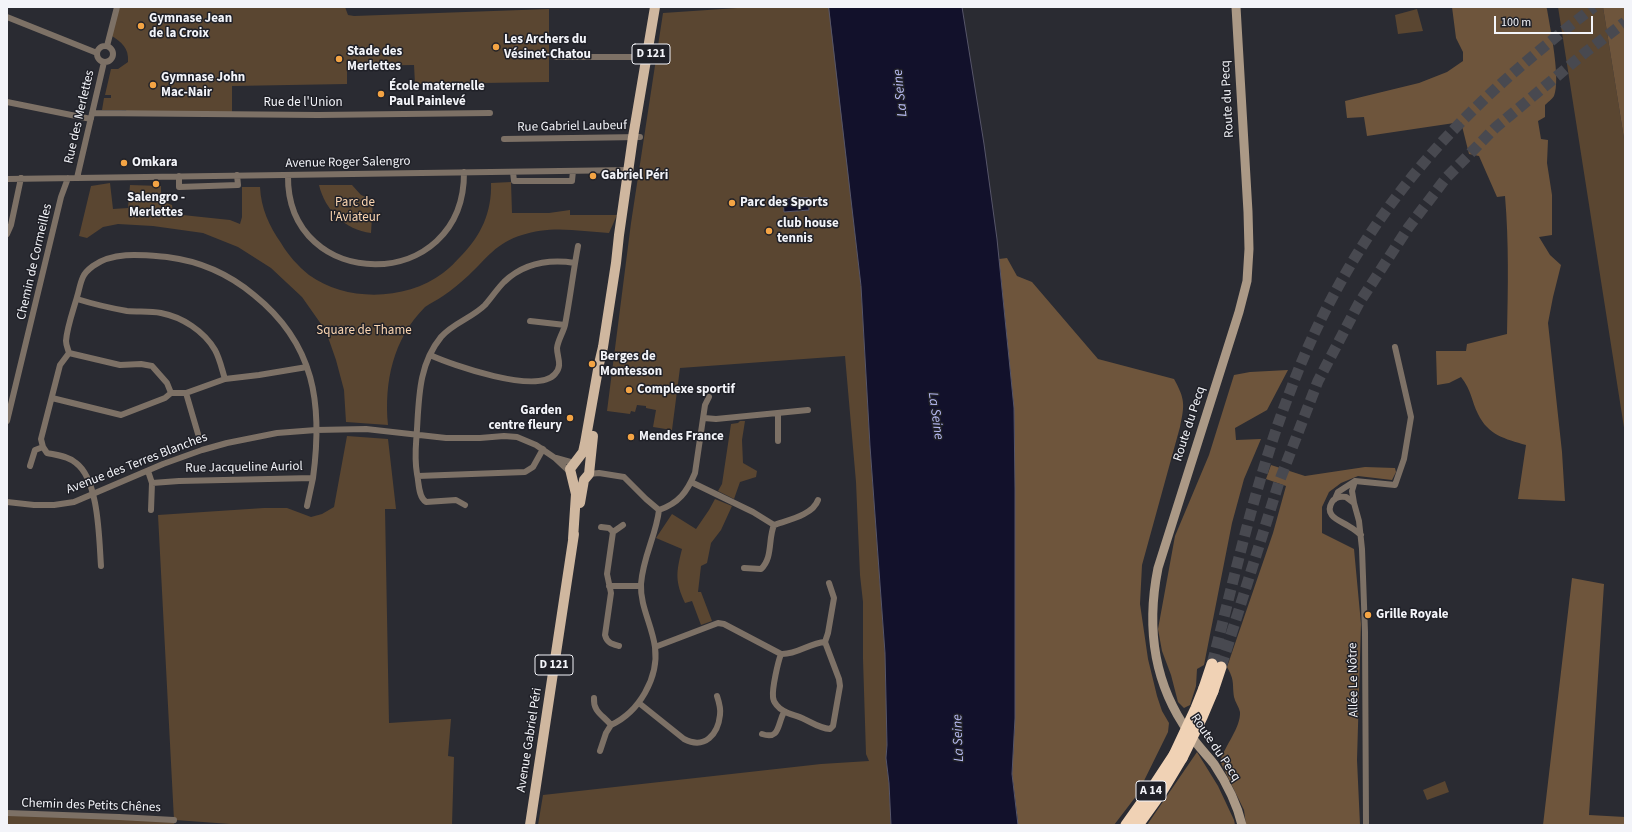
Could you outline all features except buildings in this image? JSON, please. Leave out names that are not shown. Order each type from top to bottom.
[{"type":"highway","name":"A 14","points":[[1138,825],[1161,793],[1182,758],[1199,724],[1208,690],[1217,666]]},
{"type":"highway","name":"A 14","points":[[1126,825],[1174,755],[1193,714],[1208,690]]},
{"type":"main road","name":"Avenue Gabriel Péri","points":[[616,263],[624,236],[628,211],[627,202],[635,137],[646,57],[655,7]]},
{"type":"main road","name":"Avenue Gabriel Péri","points":[[635,137],[659,7]]},
{"type":"main road","name":"Route du Pecq","points":[[1236,7],[1248,212],[1249,249],[1247,281],[1239,312],[1158,568],[1153,592],[1152,636],[1155,658],[1168,698],[1189,734],[1214,765],[1225,783],[1242,825]]},
{"type":"main road","name":"Avenue Gabriel Péri","points":[[573,539],[576,494],[573,469],[585,444],[603,347],[619,235],[632,170]]},
{"type":"main road","name":"Avenue Gabriel Péri","points":[[530,825],[573,539],[580,508],[581,495],[587,474],[602,376],[603,347]]},
{"type":"main road","points":[[585,463],[587,474],[578,481],[573,469],[585,463]]},
{"type":"street","points":[[107,46],[117,7]]},
{"type":"street","points":[[7,17],[97,53],[99,59],[104,62],[110,61],[113,56],[113,51],[107,46],[101,47],[97,53]]},
{"type":"street","points":[[556,57],[646,57]]},
{"type":"street","name":"Rue des Merlettes","points":[[77,178],[104,62]]},
{"type":"street","name":"Rue de l'Union","points":[[7,102],[92,116],[490,113]]},
{"type":"street","name":"Rue Gabriel Laubeuf","points":[[504,139],[635,137]]},
{"type":"street","name":"Avenue Roger Salengro","points":[[7,179],[632,170]]},
{"type":"street","points":[[513,172],[514,181],[572,182],[573,171]]},
{"type":"street","points":[[288,175],[289,194],[293,209],[301,224],[310,236],[324,249],[340,258],[356,263],[375,265],[395,263],[412,257],[427,249],[439,238],[449,226],[458,210],[464,172]]},
{"type":"street","points":[[179,176],[179,187],[238,185],[237,176]]},
{"type":"street","points":[[7,234],[11,225],[21,178]]},
{"type":"street","name":"Chemin de Cormeilles","points":[[7,421],[61,197],[68,178]]},
{"type":"street","points":[[430,355],[447,363],[488,375],[506,378],[539,381],[555,375],[560,367],[557,347],[565,326],[578,246]]},
{"type":"street","name":"Rue Jacqueline Auriol","points":[[69,353],[66,340],[82,278],[87,271],[100,262],[125,255],[170,258],[198,264],[227,276],[242,285],[267,305],[287,327],[299,347],[307,367],[315,401],[316,430],[313,478],[200,480],[152,483]]},
{"type":"street","points":[[465,505],[456,500],[426,502],[423,500],[420,488],[414,457],[421,380],[430,355],[442,336],[481,308],[512,275],[535,264],[559,261],[575,263]]},
{"type":"street","points":[[76,299],[113,308],[160,313],[183,321],[192,326],[209,342],[215,350],[225,379]]},
{"type":"street","points":[[530,322],[565,326]]},
{"type":"street","points":[[1360,535],[1350,527],[1333,518],[1330,510],[1332,502],[1338,492],[1355,481],[1395,485],[1404,459],[1411,417],[1395,347]]},
{"type":"street","points":[[101,566],[96,508],[83,470],[77,463],[70,459],[47,453],[43,447],[41,439],[60,365],[69,353],[120,365],[147,364],[156,369],[164,379],[171,393]]},
{"type":"street","points":[[52,398],[121,415],[165,398],[171,393],[186,392],[225,379],[307,367]]},
{"type":"street","points":[[186,392],[198,434]]},
{"type":"street","points":[[659,510],[672,505],[682,495],[691,482],[695,472],[705,405],[709,397]]},
{"type":"street","points":[[704,418],[716,419],[808,410]]},
{"type":"street","points":[[778,414],[778,441]]},
{"type":"street","name":"Avenue des Terres Blanches","points":[[7,502],[34,505],[54,505],[74,502],[183,456],[226,443],[277,433],[316,430],[366,429],[446,438],[517,437],[528,441],[573,469]]},
{"type":"street","points":[[30,466],[35,450],[43,447]]},
{"type":"street","points":[[418,476],[525,472],[533,467],[542,451]]},
{"type":"street","name":"Avenue des Terres Blanches","points":[[555,458],[573,469]]},
{"type":"street","points":[[148,471],[152,483],[152,510]]},
{"type":"street","points":[[587,474],[599,473],[624,476],[659,510]]},
{"type":"street","points":[[307,506],[313,478]]},
{"type":"street","name":"Allée Le Nôtre","points":[[1355,481],[1352,491],[1359,521],[1365,632],[1366,825]]},
{"type":"street","points":[[691,482],[753,512],[774,526]]},
{"type":"street","points":[[1335,498],[1346,497],[1354,503]]},
{"type":"street","points":[[744,568],[761,569],[768,560],[774,526],[808,512],[813,509],[818,500]]},
{"type":"street","points":[[600,751],[606,733],[611,725],[625,717],[639,703],[649,684],[652,673],[655,647],[645,614],[641,586],[645,558],[657,524],[659,510]]},
{"type":"street","points":[[619,646],[606,640],[605,635],[610,593],[607,574],[614,532],[623,525]]},
{"type":"street","points":[[601,526],[609,528],[614,532]]},
{"type":"street","points":[[781,654],[778,661],[772,696],[774,702],[784,712],[808,720],[816,726],[824,729],[830,729],[833,726],[840,686],[839,679],[825,642],[834,598],[829,583]]},
{"type":"street","points":[[609,586],[641,586]]},
{"type":"street","points":[[655,647],[718,623],[724,624],[781,654],[789,655],[819,642],[825,642]]},
{"type":"street","points":[[639,703],[684,739],[690,742],[698,742],[710,739],[714,734],[721,714],[717,696]]},
{"type":"street","points":[[594,698],[593,705],[596,710],[606,718],[611,725]]},
{"type":"street","points":[[762,734],[770,736],[777,732],[784,712]]},
{"type":"street","name":"Chemin des Petits Chênes","points":[[7,814],[112,816],[174,820]]},
{"type":"green space","name":"Stade des Merlettes","points":[[117,7],[345,7],[348,15],[354,16],[549,9],[549,82],[415,84],[414,65],[347,66],[347,84],[232,86],[232,114],[127,113],[126,110],[102,110],[104,98],[111,98],[111,95],[105,95],[111,69],[118,69],[128,62],[126,49],[124,46],[110,35]]},
{"type":"green space","name":"Parc des Sports","points":[[752,7],[829,7],[861,286],[870,446],[885,653],[886,758],[891,825],[538,825],[543,795],[821,764],[869,761],[866,754],[863,602],[860,575],[856,482],[845,356],[680,368],[672,430],[653,427],[656,410],[646,408],[646,406],[637,405],[635,412],[631,411],[630,414],[607,411],[631,223],[663,13]]},
{"type":"green space","points":[[1558,7],[1603,7],[1625,145],[1625,434]]},
{"type":"green space","points":[[1417,9],[1423,31],[1398,34],[1395,15]]},
{"type":"green space","name":"Square de Thame","points":[[511,182],[512,213],[549,213],[570,210],[570,215],[617,215],[609,233],[554,229],[533,232],[513,238],[492,252],[469,275],[450,291],[425,307],[414,319],[405,333],[393,362],[388,393],[388,425],[346,422],[344,390],[336,360],[329,340],[321,324],[302,297],[271,268],[238,247],[203,233],[153,226],[118,224],[103,227],[87,238],[79,236],[91,186],[110,183],[113,209],[128,208],[130,185],[161,186],[161,201],[172,205],[173,214],[230,220],[240,224],[242,217],[242,187],[260,187],[266,216],[273,230],[290,256],[309,275],[324,284],[340,290],[358,294],[376,295],[394,293],[412,289],[428,282],[450,267],[468,248],[480,232],[490,204],[491,183]]},
{"type":"green space","name":"Parc de l'Aviateur","points":[[319,185],[352,185],[361,195],[373,200],[371,233],[353,228],[338,217],[326,203]]},
{"type":"green space","points":[[740,421],[745,421],[742,440],[743,463],[757,471],[756,477],[740,482],[734,499],[718,491],[722,484],[731,424],[738,423]]},
{"type":"green space","points":[[347,436],[388,439],[396,509],[385,509],[389,723],[451,719],[448,756],[454,757],[452,825],[244,825],[175,820],[174,825],[7,825],[7,813],[174,820],[158,515],[264,508],[287,508],[311,517],[322,514],[334,507]]},
{"type":"green space","points":[[715,499],[732,506],[721,530],[711,543],[707,563],[701,566],[698,592],[701,592],[712,621],[701,625],[692,601],[685,603],[679,589],[678,571],[682,549],[656,538],[672,514],[696,529]]},
{"type":"green space","points":[[1445,781],[1449,792],[1427,800],[1423,790]]},
{"type":"shaded area","points":[[1452,7],[1546,7],[1547,9],[1556,66],[1556,88],[1554,96],[1545,105],[1545,117],[1538,121],[1541,139],[1548,140],[1547,163],[1552,195],[1552,235],[1539,237],[1550,255],[1561,265],[1548,323],[1562,452],[1565,501],[1518,499],[1526,445],[1504,438],[1487,427],[1478,414],[1465,382],[1461,377],[1449,383],[1437,385],[1436,351],[1466,351],[1467,344],[1507,334],[1508,248],[1505,196],[1497,197],[1479,156],[1469,154],[1461,122],[1367,136],[1364,117],[1347,118],[1345,101],[1419,83],[1447,72],[1463,61],[1463,52],[1456,38]]},
{"type":"shaded area","points":[[1603,7],[1625,7],[1625,145]]},
{"type":"shaded area","points":[[1007,258],[1017,276],[1032,282],[1098,359],[1174,379],[1183,402],[1183,413],[1180,427],[1142,565],[1140,604],[1148,659],[1157,696],[1162,711],[1169,723],[1168,732],[1137,795],[1114,825],[1018,825],[1012,774],[1015,718],[1014,408],[999,259]]},
{"type":"shaded area","points":[[1288,370],[1267,410],[1235,428],[1236,440],[1261,439],[1244,479],[1232,523],[1204,665],[1197,669],[1196,686],[1190,705],[1184,708],[1178,702],[1171,675],[1162,651],[1158,629],[1175,536],[1209,455],[1234,375],[1250,372]]},
{"type":"shaded area","points":[[1271,465],[1305,476],[1365,467],[1395,468],[1396,472],[1392,480],[1358,476],[1341,483],[1329,492],[1322,507],[1322,533],[1354,549],[1361,624],[1357,760],[1360,825],[1246,825],[1244,810],[1220,761],[1240,718],[1240,712],[1234,697],[1232,679],[1227,667],[1273,533],[1286,486],[1266,479]]},
{"type":"shaded area","points":[[1572,578],[1604,584],[1589,815],[1625,817],[1625,825],[1543,825]]},
{"type":"shaded area","points":[[1197,752],[1218,786],[1235,825],[1147,825]]},
{"type":"water","name":"La Seine","points":[[829,7],[962,7],[984,144],[997,239],[1014,408],[1015,718],[1012,774],[1018,825],[891,825],[886,758],[885,653],[870,446],[861,286]]},
{"type":"water","points":[[808,198],[809,210],[784,212],[783,199]]},
{"type":"tunnel","points":[[1212,664],[1247,525],[1267,457],[1303,358],[1348,268],[1385,212],[1426,160],[1445,139],[1506,79],[1549,42],[1594,7]]},
{"type":"tunnel","points":[[1221,667],[1279,482],[1318,381],[1359,303],[1408,228],[1446,178],[1495,128],[1587,51],[1625,22]]},
{"type":"place","name":"Gymnase Jean de la Croix","points":[[141,26]]},
{"type":"place","name":"Les Archers du Vésinet-Chatou","points":[[496,47]]},
{"type":"place","name":"Stade des Merlettes","points":[[339,59]]},
{"type":"place","name":"Gymnase John Mac-Nair","points":[[153,85]]},
{"type":"place","name":"École maternelle Paul Painlevé","points":[[381,94]]},
{"type":"place","name":"Omkara","points":[[124,163]]},
{"type":"place","name":"Gabriel Péri","points":[[593,176]]},
{"type":"place","name":"Salengro - Merlettes","points":[[156,184]]},
{"type":"place","name":"Parc des Sports","points":[[732,203]]},
{"type":"place","name":"club house tennis","points":[[769,231]]},
{"type":"place","name":"Berges de Montesson","points":[[592,364]]},
{"type":"place","name":"Complexe sportif","points":[[629,390]]},
{"type":"place","name":"Garden centre fleury","points":[[570,418]]},
{"type":"place","name":"Mendes France","points":[[631,437]]},
{"type":"place","name":"Grille Royale","points":[[1368,615]]}]
